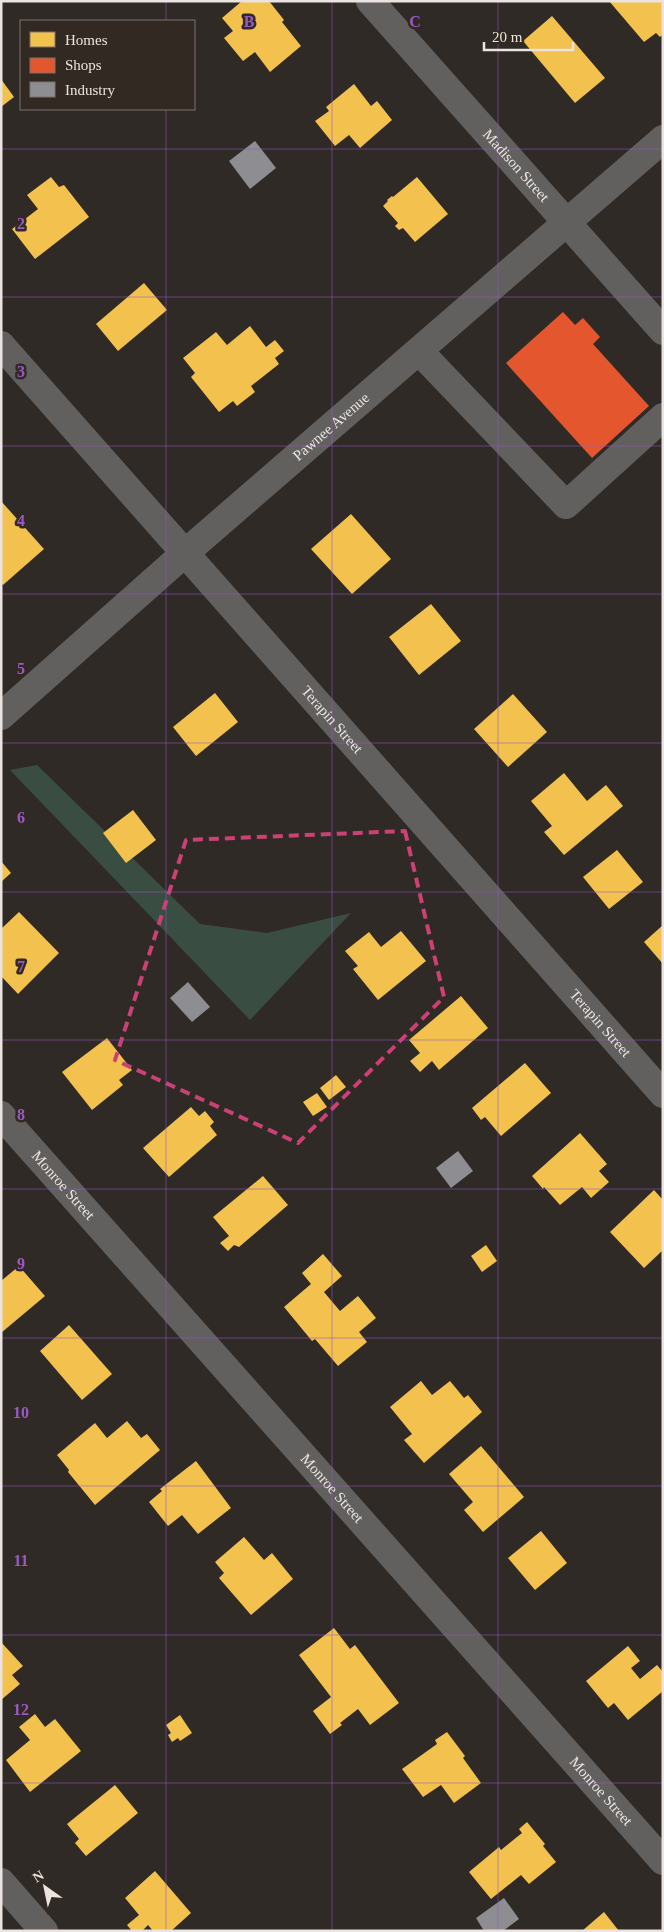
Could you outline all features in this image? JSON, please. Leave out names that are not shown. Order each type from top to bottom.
[{"type":"street","name":"Madison Street","points":[[370,1],[663,331]]},
{"type":"street","name":"Pawnee Avenue","points":[[1,716],[185,553],[663,139]]},
{"type":"street","name":"Terapin Street","points":[[1,345],[663,1094]]},
{"type":"street","points":[[418,351],[566,505],[663,417]]},
{"type":"street","name":"Monroe Street","points":[[1,1115],[663,1861]]},
{"type":"street","points":[[1,1882],[44,1931]]},
{"type":"highlighted area","points":[[405,831],[444,997],[298,1143],[115,1060],[186,840]]},
{"type":"green space","points":[[37,765],[200,924],[267,933],[351,913],[250,1020],[10,770]]},
{"type":"building: Homes","points":[[242,1],[269,1],[284,20],[282,22],[301,46],[270,72],[255,52],[243,61],[224,38],[233,31],[222,18]]},
{"type":"building: Homes","points":[[609,1],[663,1],[663,34],[660,37],[656,33],[644,42]]},
{"type":"building: Homes","points":[[552,16],[605,78],[575,103],[523,41]]},
{"type":"building: Homes","points":[[1,79],[14,97],[1,107]]},
{"type":"building: Homes","points":[[354,84],[371,106],[377,101],[392,120],[360,148],[349,135],[335,146],[315,121],[329,111],[326,107]]},
{"type":"building: Homes","points":[[51,177],[59,187],[64,185],[89,217],[35,259],[12,229],[38,209],[27,195]]},
{"type":"building: Homes","points":[[417,177],[448,214],[415,242],[403,228],[399,230],[395,226],[398,223],[383,206],[387,200]]},
{"type":"building: Homes","points":[[144,283],[167,310],[118,351],[96,324]]},
{"type":"building: Homes","points":[[250,326],[266,347],[275,340],[284,351],[275,358],[279,364],[251,386],[255,392],[237,406],[233,401],[219,412],[191,377],[195,373],[183,358],[216,332],[227,345]]},
{"type":"building: Homes","points":[[1,501],[44,549],[3,585],[1,582]]},
{"type":"building: Homes","points":[[351,514],[391,559],[352,594],[311,549]]},
{"type":"building: Homes","points":[[431,604],[461,641],[419,675],[389,637]]},
{"type":"building: Homes","points":[[215,693],[238,722],[196,756],[173,727]]},
{"type":"building: Homes","points":[[513,694],[547,732],[508,767],[474,729]]},
{"type":"building: Homes","points":[[564,773],[587,801],[606,785],[623,806],[564,855],[544,832],[552,826],[531,801]]},
{"type":"building: Homes","points":[[133,810],[156,840],[126,863],[103,833]]},
{"type":"building: Homes","points":[[617,850],[643,882],[609,909],[583,877]]},
{"type":"building: Homes","points":[[1,861],[11,873],[1,882]]},
{"type":"building: Homes","points":[[19,912],[59,953],[18,994],[1,976],[1,929]]},
{"type":"building: Homes","points":[[663,925],[663,964],[644,942]]},
{"type":"building: Homes","points":[[401,931],[426,961],[378,1000],[353,969],[358,966],[345,951],[369,932],[381,947]]},
{"type":"building: Homes","points":[[461,996],[488,1028],[439,1070],[432,1061],[420,1072],[410,1061],[420,1053],[409,1040]]},
{"type":"building: Homes","points":[[107,1038],[132,1070],[119,1080],[123,1085],[92,1110],[62,1072]]},
{"type":"building: Homes","points":[[525,1063],[551,1093],[501,1136],[485,1117],[481,1120],[472,1108]]},
{"type":"building: Homes","points":[[336,1075],[346,1087],[329,1100],[320,1088]]},
{"type":"building: Homes","points":[[317,1093],[327,1107],[313,1116],[303,1102]]},
{"type":"building: Homes","points":[[191,1107],[199,1116],[205,1111],[214,1122],[210,1126],[217,1135],[169,1177],[143,1148]]},
{"type":"building: Homes","points":[[580,1133],[607,1164],[599,1171],[609,1182],[591,1198],[582,1187],[560,1205],[532,1176]]},
{"type":"building: Homes","points":[[263,1176],[288,1205],[239,1247],[234,1245],[228,1251],[220,1243],[229,1236],[213,1217]]},
{"type":"building: Homes","points":[[654,1190],[663,1200],[663,1250],[644,1268],[610,1232]]},
{"type":"building: Homes","points":[[486,1245],[497,1261],[482,1272],[471,1256]]},
{"type":"building: Homes","points":[[323,1254],[342,1276],[324,1292],[340,1311],[358,1296],[376,1318],[359,1332],[367,1342],[338,1366],[315,1339],[312,1341],[284,1307],[311,1284],[302,1273]]},
{"type":"building: Homes","points":[[19,1266],[45,1296],[1,1333],[1,1281]]},
{"type":"building: Homes","points":[[69,1325],[112,1374],[82,1400],[40,1351]]},
{"type":"building: Homes","points":[[421,1381],[432,1395],[450,1381],[464,1398],[468,1395],[482,1412],[424,1463],[404,1440],[412,1434],[390,1407]]},
{"type":"building: Homes","points":[[127,1421],[141,1438],[147,1434],[160,1450],[95,1505],[68,1472],[69,1470],[57,1455],[95,1423],[107,1438]]},
{"type":"building: Homes","points":[[481,1446],[524,1497],[483,1532],[464,1510],[473,1502],[449,1474]]},
{"type":"building: Homes","points":[[196,1461],[231,1508],[198,1534],[182,1515],[168,1526],[149,1502],[162,1491],[160,1489]]},
{"type":"building: Homes","points":[[541,1531],[567,1563],[535,1590],[508,1558]]},
{"type":"building: Homes","points":[[244,1537],[264,1560],[272,1553],[293,1579],[251,1615],[219,1578],[224,1573],[215,1562]]},
{"type":"building: Homes","points":[[334,1628],[350,1649],[355,1645],[399,1703],[370,1725],[358,1709],[340,1723],[342,1725],[330,1734],[313,1711],[331,1697],[299,1655]]},
{"type":"building: Homes","points":[[1,1642],[23,1666],[12,1675],[20,1684],[1,1700]]},
{"type":"building: Homes","points":[[628,1646],[640,1661],[631,1668],[640,1679],[657,1665],[663,1672],[663,1691],[628,1720],[614,1703],[608,1708],[586,1681]]},
{"type":"building: Homes","points":[[35,1714],[45,1727],[55,1719],[81,1751],[30,1792],[6,1760],[30,1740],[19,1727]]},
{"type":"building: Homes","points":[[180,1715],[192,1733],[180,1741],[178,1738],[172,1742],[168,1735],[171,1733],[166,1725]]},
{"type":"building: Homes","points":[[447,1732],[465,1756],[463,1758],[481,1783],[454,1803],[441,1785],[423,1797],[402,1769],[437,1744],[435,1740]]},
{"type":"building: Homes","points":[[115,1785],[138,1813],[86,1856],[75,1843],[79,1839],[67,1824]]},
{"type":"building: Homes","points":[[527,1822],[545,1844],[543,1846],[556,1862],[529,1884],[521,1875],[491,1899],[469,1872],[499,1847],[501,1850],[522,1833],[519,1829]]},
{"type":"building: Homes","points":[[155,1871],[191,1913],[171,1931],[153,1931],[148,1925],[142,1931],[132,1931],[127,1925],[139,1915],[125,1898]]},
{"type":"building: Homes","points":[[604,1912],[619,1931],[582,1931]]},
{"type":"building: Shops","points":[[563,312],[575,325],[583,318],[600,337],[593,344],[649,406],[592,458],[506,363]]},
{"type":"building: Industry","points":[[255,141],[276,168],[250,189],[229,161]]},
{"type":"building: Industry","points":[[188,982],[210,1007],[192,1022],[170,998]]},
{"type":"building: Industry","points":[[458,1151],[473,1171],[451,1188],[436,1168]]},
{"type":"building: Industry","points":[[504,1898],[519,1919],[503,1931],[484,1931],[476,1918]]}]
